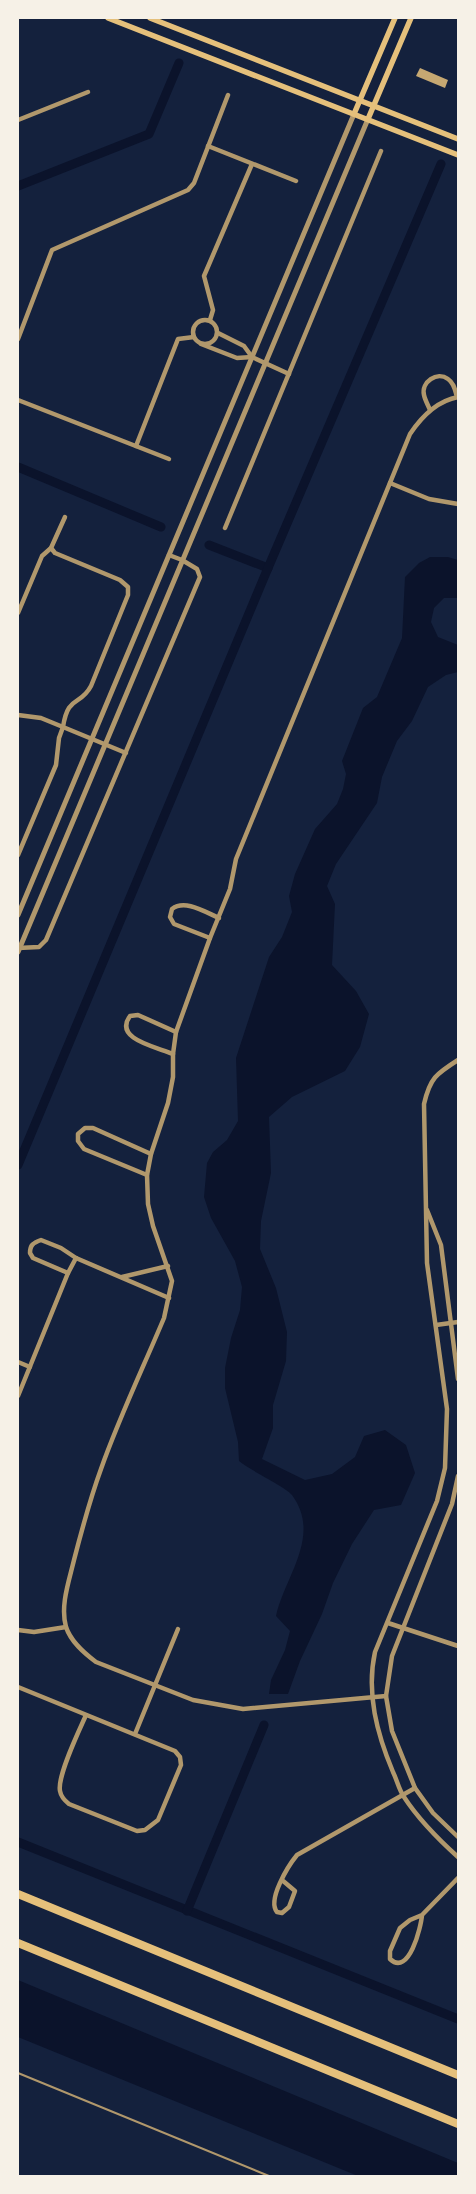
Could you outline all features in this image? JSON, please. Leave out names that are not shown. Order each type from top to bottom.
[{"type":"highway","points":[[18,1894],[458,2075]]},
{"type":"highway","points":[[18,1943],[458,2124]]},
{"type":"main road","points":[[108,18],[458,155]]},
{"type":"main road","points":[[150,18],[458,139]]},
{"type":"main road","points":[[354,114],[395,18]]},
{"type":"main road","points":[[368,119],[411,18]]},
{"type":"street","points":[[18,120],[88,92]]},
{"type":"street","points":[[18,339],[52,250],[188,190],[194,184],[228,95]]},
{"type":"street","points":[[18,915],[354,114]]},
{"type":"street","points":[[169,555],[182,560],[197,569],[200,578],[46,940],[38,947],[18,949],[182,560],[265,363],[368,119]]},
{"type":"street","points":[[208,146],[296,181]]},
{"type":"street","points":[[224,528],[381,151]]},
{"type":"street","points":[[210,320],[213,310],[204,276],[252,164]]},
{"type":"street","points":[[201,344],[210,344],[217,337],[216,324],[210,320],[206,319],[198,322],[193,328],[194,337],[201,344],[237,358],[252,357],[289,374]]},
{"type":"street","points":[[218,333],[244,346],[252,357]]},
{"type":"street","points":[[136,446],[178,339],[194,337]]},
{"type":"street","points":[[386,1696],[243,1709],[193,1700],[96,1662],[83,1652],[66,1627],[64,1610],[68,1586],[101,1467],[164,1318],[170,1298],[172,1281],[152,1226],[148,1204],[147,1174],[151,1154],[168,1103],[173,1077],[173,1054],[176,1032],[230,889],[236,859],[410,434],[420,419],[430,410],[458,396],[448,379],[435,376],[428,380],[424,389],[424,395],[430,410]]},
{"type":"street","points":[[18,400],[169,459]]},
{"type":"street","points":[[390,483],[429,499],[458,504]]},
{"type":"street","points":[[18,613],[42,556],[51,548],[65,517]]},
{"type":"street","points":[[18,855],[56,765],[59,738],[67,709],[71,703],[85,695],[91,686],[129,591],[127,584],[120,580],[55,553],[51,548]]},
{"type":"street","points":[[18,715],[41,718],[126,753]]},
{"type":"street","points":[[210,938],[174,924],[170,917],[172,909],[178,904],[185,904],[219,918]]},
{"type":"street","points":[[173,1054],[131,1037],[126,1030],[126,1022],[130,1016],[138,1015],[176,1032]]},
{"type":"street","points":[[458,1060],[437,1073],[428,1085],[423,1138],[427,1264],[447,1409],[445,1468],[437,1501],[375,1652],[372,1667],[372,1698],[378,1731],[403,1795],[422,1822],[458,1857]]},
{"type":"street","points":[[147,1174],[84,1149],[78,1141],[78,1134],[85,1128],[93,1128],[151,1154]]},
{"type":"street","points":[[426,1207],[441,1245],[458,1379]]},
{"type":"street","points":[[68,1273],[33,1258],[30,1253],[30,1247],[33,1243],[41,1240],[61,1248],[76,1258],[170,1298]]},
{"type":"street","points":[[18,1396],[20,1385],[30,1367],[68,1273],[76,1258]]},
{"type":"street","points":[[120,1277],[168,1266]]},
{"type":"street","points":[[436,1324],[458,1322]]},
{"type":"street","points":[[18,1362],[30,1367]]},
{"type":"street","points":[[458,1476],[452,1504],[392,1656],[386,1696],[392,1731],[416,1788],[433,1813],[458,1838]]},
{"type":"street","points":[[388,1623],[458,1646]]},
{"type":"street","points":[[18,1630],[34,1632],[66,1627]]},
{"type":"street","points":[[135,1734],[178,1629]]},
{"type":"street","points":[[18,1687],[175,1751],[180,1757],[181,1765],[158,1820],[145,1830],[137,1831],[69,1804],[63,1799],[60,1790],[60,1778],[86,1715]]},
{"type":"street","points":[[282,1880],[295,1891],[289,1907],[282,1913],[277,1912],[274,1908],[274,1900],[282,1880],[297,1855],[416,1788]]},
{"type":"street","points":[[422,1915],[421,1926],[408,1959],[400,1964],[394,1962],[390,1959],[390,1951],[400,1928],[410,1920],[422,1915],[458,1878]]},
{"type":"lane","points":[[18,2073],[269,2176]]},
{"type":"water","points":[[430,557],[448,557],[458,560],[458,598],[444,598],[434,608],[431,622],[438,637],[458,645],[458,672],[446,675],[428,687],[412,721],[397,741],[382,777],[377,803],[336,864],[327,886],[335,904],[332,965],[356,991],[369,1014],[360,1047],[345,1071],[292,1097],[269,1117],[271,1173],[261,1221],[260,1249],[276,1288],[287,1332],[286,1361],[273,1405],[273,1428],[262,1459],[305,1480],[332,1474],[355,1457],[364,1436],[385,1430],[406,1445],[415,1473],[401,1505],[374,1510],[352,1544],[333,1583],[288,1694],[269,1694],[271,1680],[285,1650],[290,1631],[276,1616],[299,1556],[303,1526],[300,1510],[292,1495],[239,1461],[238,1442],[225,1388],[225,1368],[231,1338],[240,1310],[242,1287],[235,1261],[211,1218],[204,1197],[207,1163],[213,1152],[227,1140],[238,1121],[236,1058],[269,957],[282,937],[292,912],[289,896],[295,874],[315,829],[337,804],[346,774],[342,761],[363,708],[377,697],[402,638],[405,577],[419,563]]},
{"type":"water","points":[[18,1980],[458,2163],[458,2176],[358,2176],[18,2037]]},
{"type":"building","points":[[420,68],[448,80],[445,88],[416,76]]},
{"type":"waterway","points":[[18,186],[149,134],[179,63]]},
{"type":"waterway","points":[[18,1165],[268,568],[441,164]]},
{"type":"waterway","points":[[18,467],[161,527]]},
{"type":"waterway","points":[[209,545],[268,568]]},
{"type":"waterway","points":[[187,1911],[264,1725]]},
{"type":"waterway","points":[[18,1842],[458,2019]]}]
